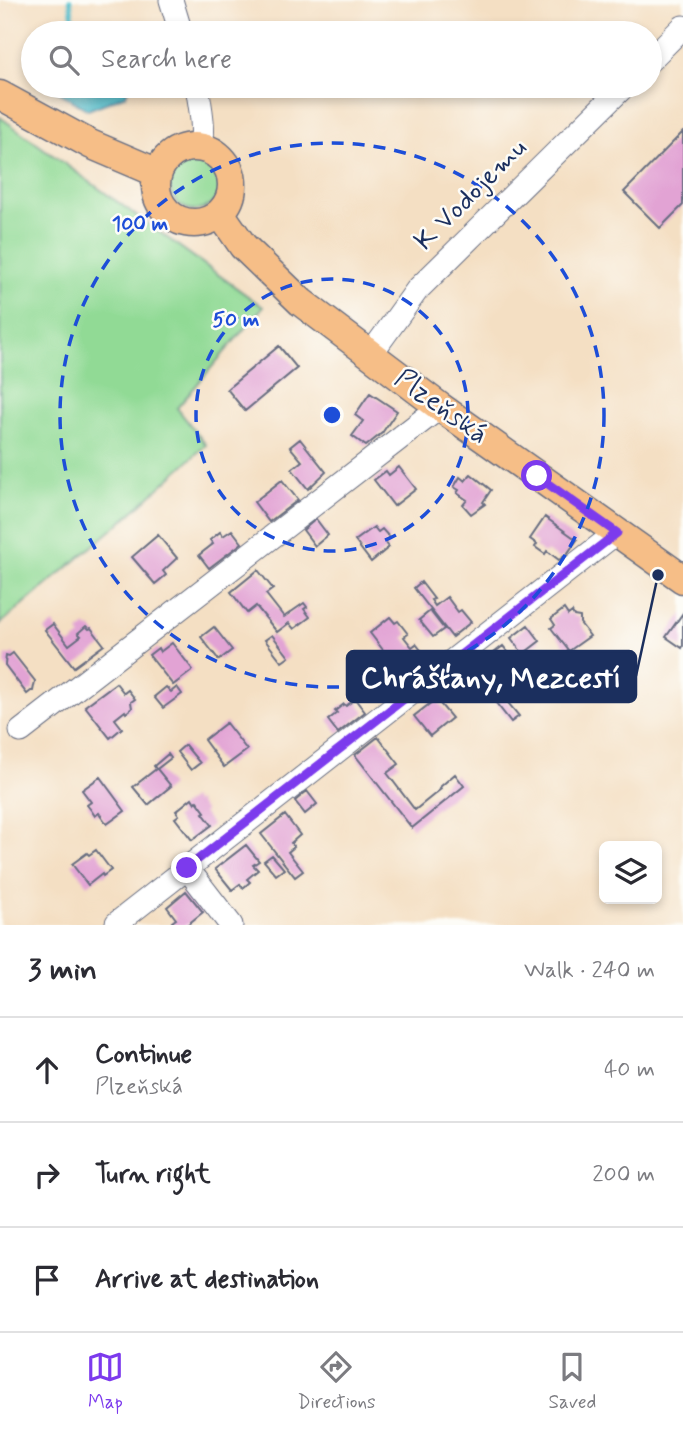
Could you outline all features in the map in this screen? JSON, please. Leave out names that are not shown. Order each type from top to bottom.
[{"type":"main road","points":[[0,95],[90,144],[158,173]]},
{"type":"main road","points":[[188,147],[201,148],[222,159],[232,182],[231,194],[220,213],[195,223],[183,221],[163,206],[156,183],[166,159],[188,147]]},
{"type":"main road","name":"Plzeňská","points":[[220,213],[243,246],[301,302],[440,407],[683,579]]},
{"type":"street","points":[[171,0],[177,21]]},
{"type":"street","points":[[662,48],[683,27]]},
{"type":"street","points":[[199,98],[203,138],[201,148]]},
{"type":"street","name":"K Vodojemu","points":[[370,355],[417,290],[612,98]]},
{"type":"street","points":[[21,731],[440,407]]},
{"type":"street","points":[[117,923],[617,533]]},
{"type":"street","points":[[187,868],[230,925]]},
{"type":"green space","points":[[0,117],[263,307],[177,408],[206,445],[127,517],[0,624]]},
{"type":"green space","points":[[195,160],[213,167],[220,185],[213,203],[195,210],[177,203],[170,185],[177,167]]},
{"type":"water","points":[[69,98],[118,98],[88,110]]},
{"type":"building","points":[[683,132],[683,205],[660,228],[624,192]]},
{"type":"building","points":[[279,346],[297,368],[245,411],[227,389]]},
{"type":"building","points":[[370,393],[397,411],[382,433],[366,446],[352,436],[363,421],[355,415]]},
{"type":"building","points":[[300,439],[326,472],[308,489],[292,469],[302,461],[290,447]]},
{"type":"building","points":[[399,467],[416,489],[394,506],[374,480],[386,471],[389,475]]},
{"type":"building","points":[[471,474],[491,490],[483,502],[485,504],[471,514],[463,505],[467,500],[457,493],[459,490],[454,487],[460,477],[465,481]]},
{"type":"building","points":[[282,480],[298,500],[269,522],[254,502]]},
{"type":"building","points":[[545,517],[577,540],[559,560],[547,551],[545,554],[535,547],[537,544],[530,539]]},
{"type":"building","points":[[316,519],[328,535],[315,546],[303,530]]},
{"type":"building","points":[[374,527],[378,532],[382,529],[390,538],[385,542],[389,547],[371,562],[355,541]]},
{"type":"building","points":[[232,530],[242,543],[209,568],[199,555],[213,544],[210,540],[220,532],[223,536]]},
{"type":"building","points":[[158,535],[177,558],[163,571],[166,575],[155,584],[132,557]]},
{"type":"building","points":[[258,570],[273,589],[266,594],[284,617],[304,603],[307,607],[304,609],[310,617],[294,629],[289,623],[277,632],[256,606],[247,613],[231,592]]},
{"type":"building","points":[[421,582],[434,599],[431,600],[435,606],[447,597],[458,612],[461,610],[471,622],[452,637],[414,588]]},
{"type":"building","points":[[564,609],[568,615],[572,612],[574,616],[580,617],[580,623],[590,636],[569,651],[551,628],[555,625],[551,619]]},
{"type":"building","points":[[430,611],[444,629],[433,637],[419,620]]},
{"type":"building","points":[[683,613],[683,646],[682,648],[666,637]]},
{"type":"building","points":[[390,617],[395,623],[398,621],[408,634],[404,637],[412,647],[416,644],[424,654],[400,672],[370,633]]},
{"type":"building","points":[[53,624],[69,645],[81,636],[78,633],[86,626],[91,628],[104,645],[74,667],[45,630]]},
{"type":"building","points":[[528,625],[540,641],[523,654],[511,638]]},
{"type":"building","points":[[214,627],[232,650],[219,660],[201,637]]},
{"type":"building","points":[[272,635],[289,657],[282,662],[265,640]]},
{"type":"building","points":[[172,643],[193,670],[173,685],[149,655],[158,648],[160,652]]},
{"type":"building","points":[[503,646],[520,667],[509,675],[508,681],[502,681],[495,687],[519,716],[511,722],[471,671]]},
{"type":"building","points":[[13,653],[35,681],[33,691],[27,694],[5,665],[6,655]]},
{"type":"building","points":[[116,683],[124,693],[128,690],[135,699],[131,702],[132,708],[115,719],[122,728],[110,738],[85,706]]},
{"type":"building","points":[[166,687],[171,692],[177,687],[182,694],[163,708],[154,697]]},
{"type":"building","points":[[355,699],[365,712],[338,733],[328,720],[344,704],[346,706]]},
{"type":"building","points":[[436,699],[452,718],[430,736],[414,716]]},
{"type":"building","points":[[226,723],[247,750],[224,767],[204,740]]},
{"type":"building","points":[[378,737],[399,764],[387,773],[415,810],[455,774],[464,786],[412,828],[355,755]]},
{"type":"building","points":[[185,745],[200,763],[191,770],[177,752]]},
{"type":"building","points":[[168,754],[171,758],[157,769],[171,786],[148,805],[133,787],[156,769],[154,766]]},
{"type":"building","points":[[100,777],[125,811],[107,824],[99,813],[95,816],[87,805],[91,802],[82,790]]},
{"type":"building","points":[[307,791],[317,804],[305,814],[295,801]]},
{"type":"building","points":[[192,798],[195,803],[197,801],[212,825],[192,840],[175,818],[179,815],[176,811]]},
{"type":"building","points":[[285,815],[300,835],[291,843],[294,847],[288,852],[303,871],[295,877],[261,834]]},
{"type":"building","points":[[246,845],[259,861],[253,865],[258,870],[247,879],[250,882],[243,888],[240,884],[232,890],[215,869]]},
{"type":"building","points":[[96,850],[111,870],[88,885],[72,864]]},
{"type":"building","points":[[272,855],[284,869],[276,875],[264,861]]},
{"type":"building","points":[[186,891],[203,912],[187,925],[174,925],[172,922],[176,919],[167,907]]},
{"type":"waterway","points":[[70,0],[73,21]]},
{"type":"place","name":"Chrášťany, Mezcestí","points":[[658,575]]},
{"type":"route","points":[[187,868],[617,533],[537,476]]}]
